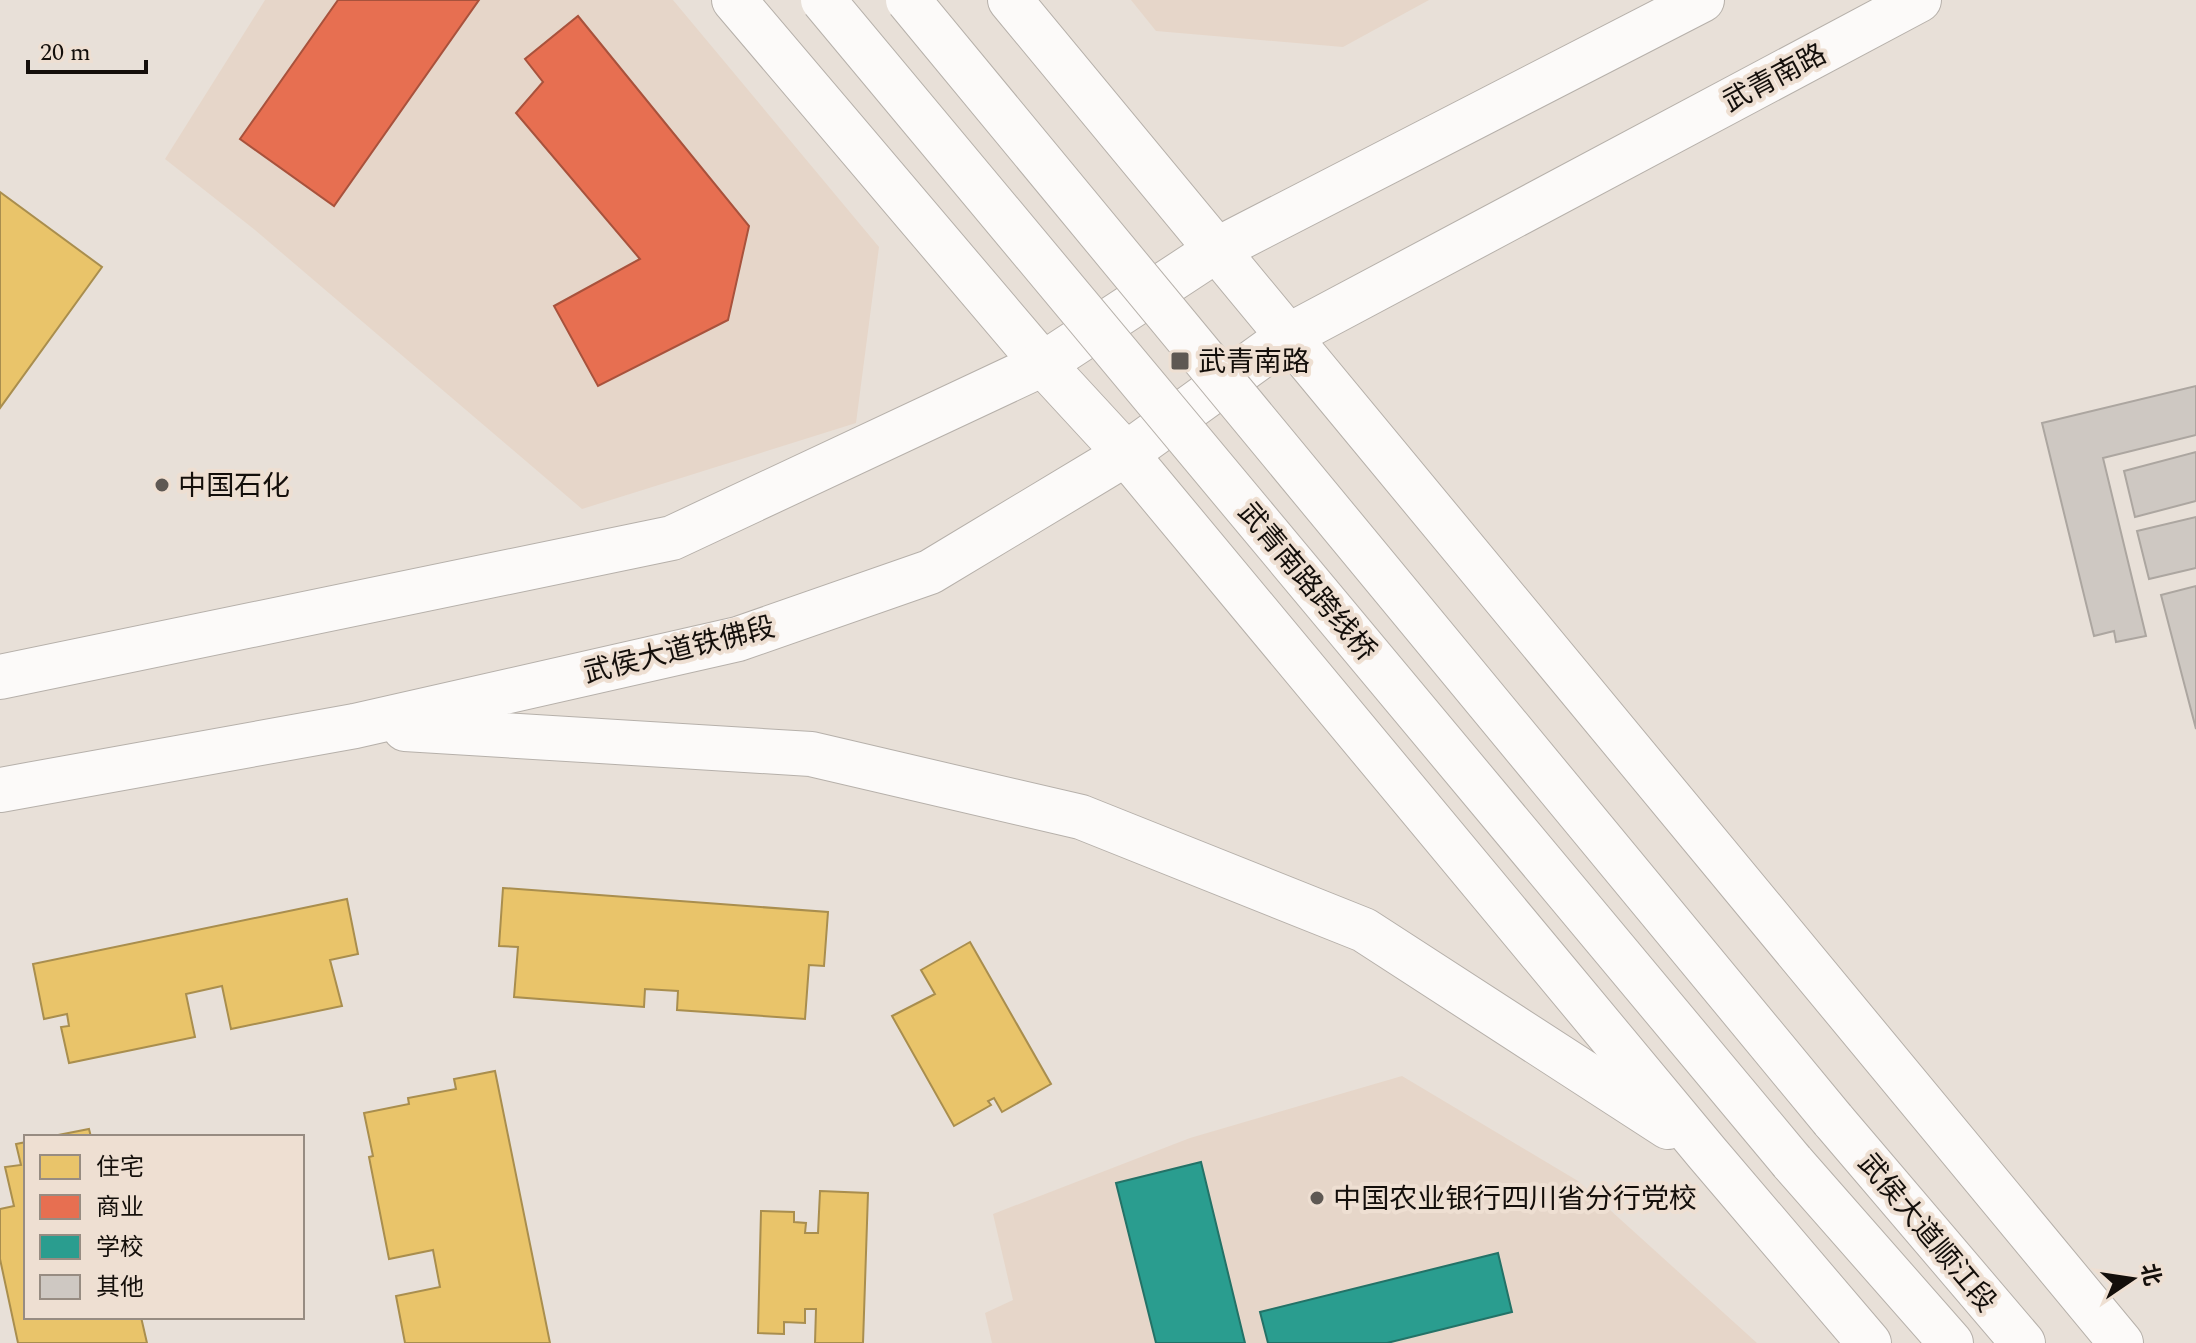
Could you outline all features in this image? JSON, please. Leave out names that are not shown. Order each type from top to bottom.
[{"type":"main road","points":[[734,0],[1043,364],[1126,454],[1707,1153],[1869,1343]]},
{"type":"main road","name":"武青南路跨线桥","points":[[823,0],[1792,1162]]},
{"type":"main road","name":"武侯大道顺江段","points":[[908,0],[1833,1120],[2023,1343]]},
{"type":"main road","points":[[1010,0],[2121,1343]]},
{"type":"main road","points":[[0,677],[672,538],[1043,364],[1218,249],[1702,0]]},
{"type":"main road","name":"武青南路","points":[[1290,335],[1919,0]]},
{"type":"main road","name":"武侯大道铁佛段","points":[[0,790],[355,726],[738,639],[930,572],[1126,454],[1290,335]]},
{"type":"main road","points":[[355,726],[811,754],[1081,817],[1364,930],[1707,1153]]},
{"type":"main road","name":"武侯大道顺江段","points":[[1792,1162],[1951,1343]]},
{"type":"shaded area","points":[[265,0],[673,0],[879,247],[856,423],[582,509],[255,230],[165,159]]},
{"type":"shaded area","points":[[1131,0],[1429,0],[1343,47],[1156,31]]},
{"type":"shaded area","name":"中国农业银行四川省分行党校","points":[[1402,1076],[1578,1181],[1757,1343],[992,1343],[985,1313],[1013,1300],[993,1214],[1190,1138]]},
{"type":"building: 住宅","points":[[0,192],[102,267],[0,408]]},
{"type":"building: 住宅","points":[[503,888],[828,912],[824,966],[809,965],[805,1019],[677,1010],[678,991],[645,989],[644,1007],[514,997],[518,947],[499,946]]},
{"type":"building: 住宅","points":[[347,899],[358,954],[330,960],[342,1006],[231,1029],[222,986],[186,994],[195,1037],[69,1063],[61,1027],[69,1026],[67,1014],[44,1019],[33,964]]},
{"type":"building: 住宅","points":[[970,942],[1051,1084],[1002,1112],[994,1098],[988,1101],[991,1105],[954,1126],[892,1016],[935,994],[921,970]]},
{"type":"building: 住宅","points":[[495,1071],[550,1343],[405,1343],[396,1296],[440,1287],[433,1250],[389,1259],[369,1157],[373,1156],[364,1113],[409,1104],[408,1098],[456,1089],[454,1079]]},
{"type":"building: 住宅","points":[[89,1129],[90,1135],[58,1135]]},
{"type":"building: 住宅","points":[[24,1142],[24,1319],[141,1319],[147,1343],[18,1343],[0,1259],[0,1209],[14,1206],[5,1167],[21,1165],[16,1144]]},
{"type":"building: 住宅","points":[[820,1191],[868,1193],[863,1343],[815,1343],[816,1309],[805,1309],[805,1323],[784,1322],[784,1334],[758,1333],[761,1211],[794,1212],[794,1222],[806,1223],[805,1233],[818,1233]]},
{"type":"building: 商业","points":[[338,0],[479,0],[334,206],[240,139]]},
{"type":"building: 商业","points":[[578,16],[749,226],[728,320],[598,386],[554,306],[640,259],[516,113],[543,82],[525,59]]},
{"type":"building: 学校","points":[[1201,1162],[1245,1343],[1156,1343],[1116,1183]]},
{"type":"building: 学校","points":[[1498,1253],[1512,1312],[1387,1343],[1268,1343],[1260,1312]]},
{"type":"building: 其他","points":[[2196,386],[2196,435],[2103,458],[2146,636],[2116,642],[2114,631],[2094,636],[2042,423]]},
{"type":"building: 其他","points":[[2196,452],[2196,501],[2135,517],[2124,471]]},
{"type":"building: 其他","points":[[2196,517],[2196,568],[2149,579],[2137,531]]},
{"type":"building: 其他","points":[[2196,586],[2196,729],[2161,595]]},
{"type":"place","name":"武青南路","points":[[1180,361]]},
{"type":"place","name":"中国石化","points":[[162,485]]},
{"type":"place","name":"中国农业银行四川省分行党校","points":[[1317,1198]]}]
